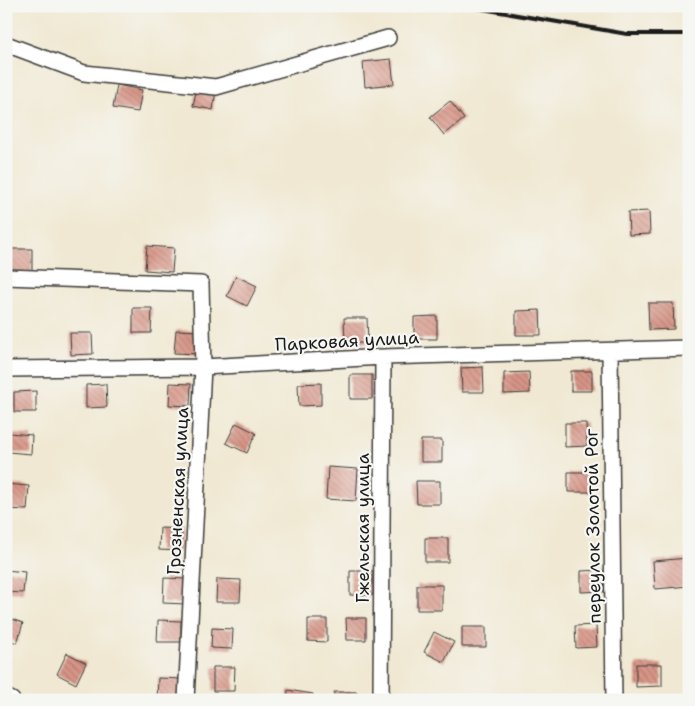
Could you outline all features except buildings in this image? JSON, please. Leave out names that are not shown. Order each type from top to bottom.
[{"type":"street","points":[[6,44],[84,73],[216,87],[388,38]]},
{"type":"street","name":"Грозненская улица","points":[[6,277],[201,284],[203,367],[186,700]]},
{"type":"street","name":"Парковая улица","points":[[6,369],[203,367],[383,357],[610,352],[689,348]]},
{"type":"street","name":"переулок Золотой Рог","points":[[610,352],[614,700]]},
{"type":"street","name":"Гжельская улица","points":[[381,700],[383,357]]},
{"type":"street","points":[[6,698],[12,700]]},
{"type":"railway","points":[[465,6],[627,34],[689,34]]}]
